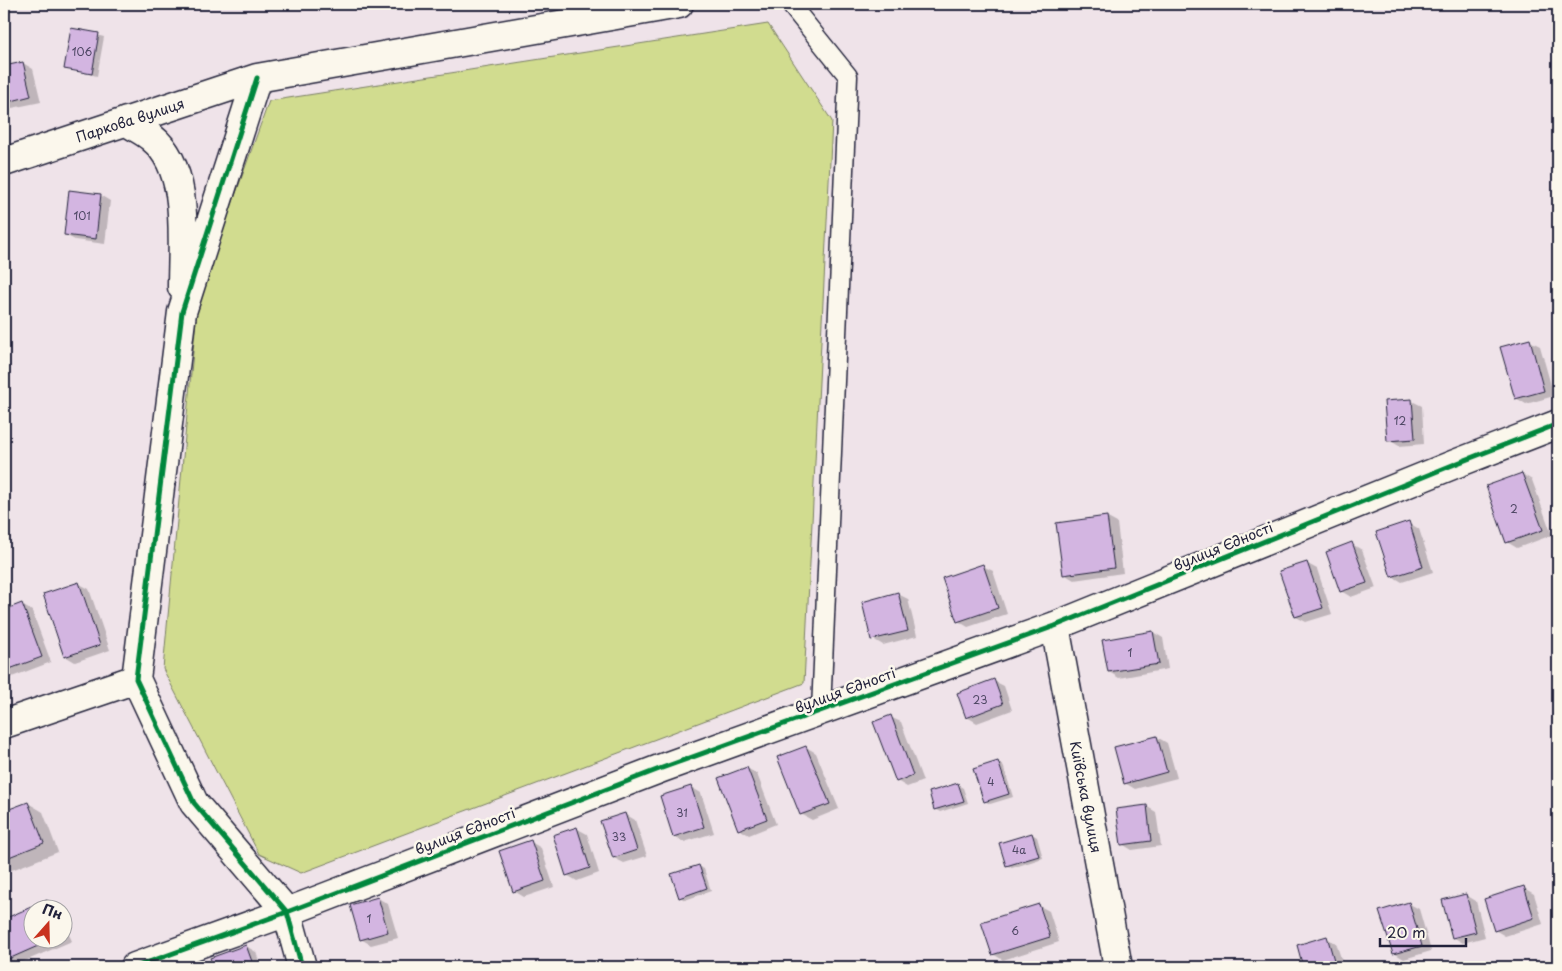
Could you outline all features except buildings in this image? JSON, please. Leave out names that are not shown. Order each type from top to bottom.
[{"type":"street","name":"Паркова вулиця","points":[[4,162],[257,78],[678,4]]},
{"type":"street","points":[[182,312],[257,78]]},
{"type":"street","points":[[126,122],[153,138],[174,167],[182,206],[182,312],[136,680],[194,802],[287,912],[302,967]]},
{"type":"street","name":"вулиця Єдності","points":[[135,967],[287,912],[662,768],[1055,626],[1454,464],[1558,424]]},
{"type":"street","name":"Київська вулиця","points":[[1055,626],[1118,967]]},
{"type":"street","points":[[4,724],[136,680]]},
{"type":"lane","points":[[790,4],[848,76],[821,711]]},
{"type":"green space","points":[[768,24],[832,121],[804,683],[301,873],[259,854],[163,669],[198,299],[269,101]]},
{"type":"cycle path","points":[[257,78],[182,312],[136,679],[194,803],[287,912],[302,967]]},
{"type":"cycle path","points":[[135,967],[287,912],[662,768],[1055,626],[1558,424]]}]
